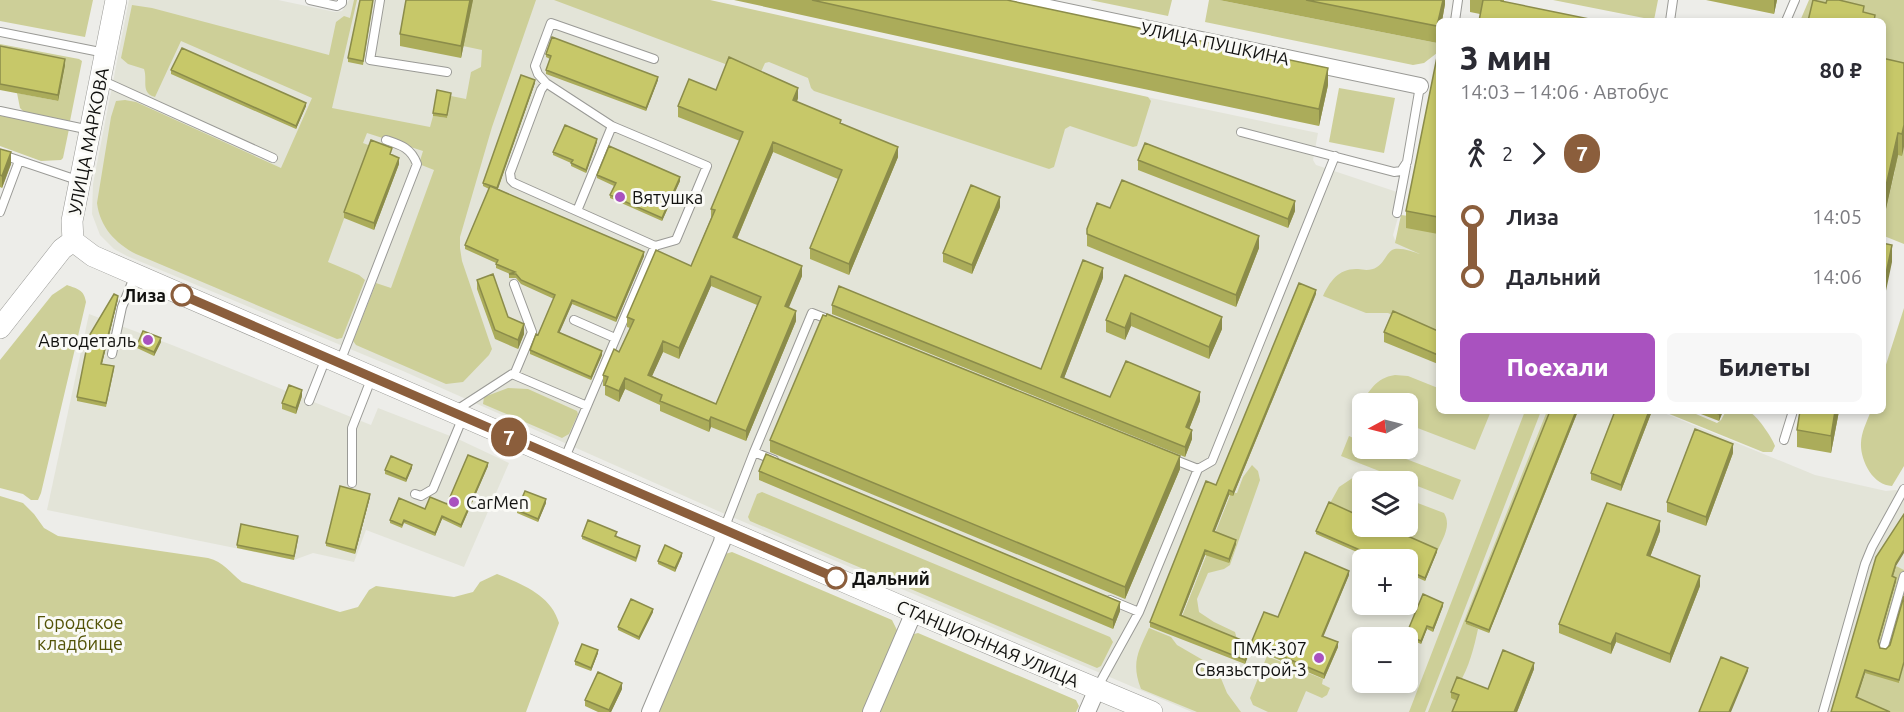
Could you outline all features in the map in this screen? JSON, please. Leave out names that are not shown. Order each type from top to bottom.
[{"type":"street","name":"УЛИЦА МАРКОВА","points":[[0,328],[62,249],[73,241],[72,221],[116,0]]},
{"type":"street","name":"УЛИЦА ПУШКИНА","points":[[1011,0],[1420,86]]},
{"type":"street","name":"СТАНЦИОННАЯ УЛИЦА","points":[[73,241],[93,256],[135,275],[914,612],[1152,712]]},
{"type":"street","points":[[650,712],[722,542],[724,530]]},
{"type":"street","points":[[871,712],[914,612]]},
{"type":"street","points":[[1087,712],[1097,689]]},
{"type":"lane","points":[[310,0],[337,6],[342,3],[342,0]]},
{"type":"lane","points":[[380,0],[370,60],[447,72]]},
{"type":"lane","points":[[1455,18],[1458,0]]},
{"type":"lane","points":[[1670,18],[1673,0]]},
{"type":"lane","points":[[1787,18],[1794,0]]},
{"type":"lane","points":[[546,83],[541,90],[510,173],[511,180],[655,246],[676,240],[707,166],[612,126],[546,83],[538,74],[535,66],[551,23],[654,58]]},
{"type":"lane","points":[[0,32],[105,53]]},
{"type":"lane","points":[[100,80],[273,158]]},
{"type":"lane","points":[[1397,213],[1420,86]]},
{"type":"lane","points":[[0,111],[90,130]]},
{"type":"lane","points":[[577,211],[612,126]]},
{"type":"lane","points":[[1241,132],[1394,172],[1401,171],[1407,162]]},
{"type":"lane","points":[[309,401],[333,360],[417,164],[413,154],[406,147],[386,140]]},
{"type":"lane","points":[[0,154],[80,182]]},
{"type":"lane","points":[[1097,689],[1139,612],[1198,469],[1212,461],[1335,156]]},
{"type":"lane","points":[[0,212],[20,162]]},
{"type":"lane","points":[[564,460],[655,246]]},
{"type":"lane","points":[[112,354],[122,307],[135,275]]},
{"type":"lane","points":[[514,284],[532,332],[514,375]]},
{"type":"lane","points":[[724,530],[812,313],[834,322]]},
{"type":"lane","points":[[574,320],[615,338]]},
{"type":"lane","points":[[415,494],[421,496],[433,489],[458,414],[512,374],[587,406]]},
{"type":"lane","points":[[352,483],[352,428],[372,377]]},
{"type":"lane","points":[[1784,440],[1792,414]]},
{"type":"lane","points":[[754,452],[787,466]]},
{"type":"lane","points":[[1165,456],[1198,469]]},
{"type":"lane","points":[[1823,712],[1865,564],[1904,489]]},
{"type":"lane","points":[[1884,646],[1904,576]]},
{"type":"lane","points":[[1106,598],[1139,612]]},
{"type":"shaded area","points":[[129,0],[278,0],[335,12],[342,11],[349,0],[684,0],[1318,133],[1313,160],[1316,165],[1397,192],[1401,207],[1393,235],[1395,240],[1401,244],[1436,252],[1436,414],[1666,414],[1815,475],[1886,491],[1896,490],[1904,496],[1904,690],[1893,712],[1192,712],[718,511],[403,371],[127,256],[114,249],[100,235],[92,214],[93,184]]},
{"type":"shaded area","points":[[89,314],[371,425],[378,408],[458,439],[509,463],[464,567],[366,530],[354,562],[313,553],[294,560],[47,510]]},
{"type":"green space","points":[[0,0],[93,0],[85,37],[0,21]]},
{"type":"green space","points":[[354,0],[357,0],[332,108],[430,127],[433,116],[447,118],[451,96],[466,99],[471,72],[481,67],[482,50],[463,46],[473,0],[536,0],[492,127],[460,237],[462,261],[492,349],[463,382],[446,384],[356,345],[353,341],[376,283],[391,288],[434,170],[419,164],[423,151],[367,133],[363,143],[371,146],[328,262],[359,275],[365,280],[342,338],[337,339],[136,254],[121,245],[101,220],[97,203],[111,117],[116,101],[136,102],[281,168],[312,98],[181,41],[155,97],[150,95],[146,89],[144,69],[128,64],[121,58],[132,5],[152,8],[329,55],[336,22],[344,16],[350,18]]},
{"type":"green space","points":[[554,0],[710,0],[1148,97],[1151,101],[1137,146],[1133,147],[1070,126],[1065,129],[1054,167],[1049,169],[814,91],[808,78],[769,62],[765,63],[760,74],[752,74]]},
{"type":"green space","points":[[1090,0],[1172,0],[1168,16]]},
{"type":"green space","points":[[1209,0],[1219,0],[1436,43],[1436,54],[1424,63],[1413,65],[1205,22]]},
{"type":"green space","points":[[1553,0],[1658,0],[1654,18],[1644,18]]},
{"type":"green space","points":[[1809,0],[1904,0],[1904,86],[1886,82],[1886,18],[1801,18]]},
{"type":"green space","points":[[0,44],[82,61],[70,121],[24,112],[20,108],[17,93],[58,101],[0,53]]},
{"type":"green space","points":[[1339,88],[1395,98],[1384,153],[1329,142]]},
{"type":"green space","points":[[0,115],[69,129],[63,158],[41,161],[0,146]]},
{"type":"green space","points":[[1904,147],[1904,244],[1886,237],[1886,209],[1895,170],[1888,168]]},
{"type":"green space","points":[[1401,215],[1409,216],[1436,233],[1436,333],[1388,313],[1366,313],[1323,296],[1340,273],[1351,269],[1375,268],[1392,250],[1402,249],[1420,254],[1395,243]]},
{"type":"green space","points":[[67,285],[82,292],[86,302],[41,493],[38,500],[31,500],[23,494],[0,488],[0,360],[52,295]]},
{"type":"green space","points":[[1904,308],[1904,466],[1892,486],[1879,482],[1874,477],[1865,464],[1861,450],[1863,431],[1870,414],[1886,414],[1886,365]]},
{"type":"green space","points":[[1395,375],[1408,376],[1436,387],[1436,414],[1490,414],[1475,450],[1418,428],[1418,393],[1368,393],[1382,379]]},
{"type":"green space","points":[[508,388],[528,389],[577,411],[578,414],[569,434],[562,438],[483,404],[484,397]]},
{"type":"green space","points":[[1524,414],[1540,414],[1425,712],[1409,712]]},
{"type":"green space","points":[[1546,414],[1550,414],[1467,624],[1478,629],[1471,657],[1459,684],[1481,712],[1428,712]]},
{"type":"green space","points":[[1669,414],[1696,414],[1717,423],[1724,414],[1752,414],[1761,423],[1775,446],[1772,452],[1763,452]]},
{"type":"green space","points":[[1349,436],[1352,437],[1352,459],[1406,459],[1461,480],[1453,500],[1418,486],[1418,471],[1379,471],[1341,456]]},
{"type":"green space","points":[[1252,465],[1258,471],[1260,480],[1230,565],[1208,573],[1197,599],[1199,612],[1235,632],[1238,643],[1181,619],[1231,493],[1237,493],[1243,477]]},
{"type":"green space","points":[[1352,478],[1352,515],[1329,505],[1339,487]]},
{"type":"green space","points":[[762,492],[1110,637],[1113,642],[1101,666],[1097,668],[750,521],[748,517],[757,494]]},
{"type":"green space","name":"Городское кладбище","points":[[0,496],[23,503],[44,528],[58,536],[208,558],[222,565],[242,582],[340,612],[358,607],[369,590],[376,586],[454,597],[473,592],[480,582],[497,574],[542,598],[555,613],[559,623],[526,712],[0,712]]},
{"type":"green space","points":[[1418,503],[1444,513],[1446,518],[1447,528],[1437,552],[1402,537],[1418,537]]},
{"type":"green space","points":[[732,552],[892,620],[898,632],[863,712],[658,712],[725,554]]},
{"type":"green space","points":[[1896,566],[1904,570],[1904,712],[1853,712]]},
{"type":"green space","points":[[1149,628],[1171,637],[1177,645],[1218,671],[1227,693],[1241,712],[1197,712],[1141,689],[1136,665]]},
{"type":"green space","points":[[918,633],[1076,700],[1079,706],[1076,712],[879,712],[910,635]]},
{"type":"green space","points":[[1267,656],[1323,679],[1322,684],[1330,688],[1327,695],[1322,698],[1306,691],[1297,712],[1268,712],[1253,705],[1250,698]]},
{"type":"building","points":[[360,0],[373,0],[363,61],[348,58]]},
{"type":"building","points":[[406,0],[470,0],[461,46],[400,34]]},
{"type":"building","points":[[812,0],[1007,0],[1328,68],[1319,109]]},
{"type":"building","points":[[1306,0],[1443,0],[1439,18],[1436,18],[1436,26]]},
{"type":"building","points":[[1483,0],[1501,0],[1584,18],[1480,18]]},
{"type":"building","points":[[1813,0],[1826,3],[1827,0],[1839,0],[1864,6],[1863,12],[1875,15],[1874,18],[1809,18]]},
{"type":"building","points":[[552,37],[658,77],[646,108],[546,70],[551,56],[546,54]]},
{"type":"building","points":[[0,46],[65,59],[58,95],[0,84]]},
{"type":"building","points":[[182,48],[306,103],[296,126],[171,70]]},
{"type":"building","points":[[729,57],[798,88],[793,100],[898,147],[849,264],[810,248],[842,170],[773,142],[733,237],[802,266],[785,306],[796,311],[746,431],[711,417],[709,421],[660,401],[662,395],[625,378],[619,391],[605,385],[608,377],[603,375],[614,349],[619,352],[634,320],[627,317],[656,250],[691,266],[715,210],[711,209],[743,132],[678,106],[689,79],[716,90]],"holes":[[[711,276],[761,297],[716,404],[648,375],[663,341],[679,348]]]},
{"type":"building","points":[[1886,59],[1904,63],[1904,125],[1902,134],[1898,133],[1886,186]]},
{"type":"building","points":[[1436,62],[1436,217],[1406,211]]},
{"type":"building","points":[[521,75],[535,80],[497,188],[483,183]]},
{"type":"building","points":[[437,90],[451,93],[447,115],[433,113]]},
{"type":"building","points":[[565,125],[597,139],[586,170],[571,163],[573,160],[553,152]]},
{"type":"building","points":[[371,140],[392,148],[390,154],[399,158],[374,223],[344,212]]},
{"type":"building","points":[[1145,143],[1295,201],[1288,219],[1138,160]]},
{"type":"building","points":[[609,146],[680,177],[662,218],[610,195],[616,183],[597,175]]},
{"type":"building","points":[[0,149],[11,152],[2,176],[0,175]]},
{"type":"building","points":[[1122,180],[1259,236],[1236,295],[1087,234],[1097,203],[1110,208]]},
{"type":"building","points":[[971,185],[1000,197],[972,265],[943,253]]},
{"type":"building","points":[[490,186],[644,252],[616,318],[572,300],[558,332],[602,351],[591,377],[530,350],[555,295],[521,280],[516,274],[509,274],[515,272],[496,264],[498,260],[465,245]]},
{"type":"building","points":[[1886,244],[1892,245],[1886,274]]},
{"type":"building","points":[[1083,260],[1103,268],[1061,377],[1110,397],[1126,361],[1200,392],[1186,427],[1192,430],[1185,447],[832,305],[839,286],[1041,369]]},
{"type":"building","points":[[493,274],[508,317],[524,324],[518,340],[495,330],[477,280]]},
{"type":"building","points":[[1125,275],[1222,317],[1209,347],[1131,313],[1125,328],[1106,320]]},
{"type":"building","points":[[1299,283],[1316,290],[1233,492],[1229,490],[1213,531],[1236,540],[1229,559],[1205,550],[1180,615],[1251,644],[1245,660],[1150,622],[1206,481],[1216,485]]},
{"type":"building","points":[[114,294],[118,296],[101,364],[114,366],[106,403],[77,397],[89,336]]},
{"type":"building","points":[[1393,311],[1436,330],[1436,354],[1384,332]]},
{"type":"building","points":[[827,314],[1180,456],[1125,587],[770,440],[823,315]]},
{"type":"building","points":[[143,331],[161,338],[154,352],[137,345]]},
{"type":"building","points":[[289,385],[302,390],[296,408],[282,403]]},
{"type":"building","points":[[1549,414],[1575,414],[1489,630],[1466,621]]},
{"type":"building","points":[[1614,414],[1648,414],[1621,485],[1591,473]]},
{"type":"building","points":[[1800,414],[1835,414],[1831,436],[1797,430]]},
{"type":"building","points":[[1695,429],[1733,444],[1706,517],[1667,502]]},
{"type":"building","points":[[766,454],[1120,602],[1113,620],[759,471]]},
{"type":"building","points":[[468,455],[488,463],[461,525],[442,516],[435,533],[404,520],[402,525],[390,520],[399,498],[425,509],[430,497],[447,504]]},
{"type":"building","points":[[391,456],[412,465],[406,479],[385,470]]},
{"type":"building","points":[[340,486],[370,494],[355,550],[326,543]]},
{"type":"building","points":[[525,491],[546,499],[538,519],[517,510]]},
{"type":"building","points":[[1329,502],[1352,512],[1352,537],[1410,537],[1437,549],[1425,578],[1418,575],[1418,549],[1358,549],[1316,531]]},
{"type":"building","points":[[1607,503],[1660,521],[1647,555],[1700,576],[1670,654],[1616,633],[1611,644],[1559,624]]},
{"type":"building","points":[[1904,514],[1904,550],[1896,563],[1892,576],[1896,578],[1878,641],[1880,648],[1886,649],[1890,645],[1904,596],[1904,662],[1899,680],[1865,670],[1856,697],[1890,712],[1831,712],[1876,557]]},
{"type":"building","points":[[588,520],[617,532],[615,536],[640,546],[636,558],[582,536]]},
{"type":"building","points":[[241,524],[298,536],[294,556],[237,545]]},
{"type":"building","points":[[665,545],[682,553],[675,568],[658,561]]},
{"type":"building","points":[[1305,552],[1349,571],[1322,636],[1338,642],[1324,674],[1251,643],[1264,612],[1278,617]]},
{"type":"building","points":[[1423,594],[1443,603],[1433,628],[1427,626],[1421,641],[1418,640],[1418,627],[1409,627],[1414,615],[1418,615],[1418,606]]},
{"type":"building","points":[[631,599],[653,609],[639,637],[618,627]]},
{"type":"building","points":[[582,644],[598,650],[591,668],[575,661]]},
{"type":"building","points":[[1503,650],[1534,663],[1514,712],[1452,712],[1459,695],[1451,692],[1457,677],[1488,689]]},
{"type":"building","points":[[1721,657],[1748,668],[1729,712],[1699,712]]},
{"type":"building","points":[[598,672],[622,683],[609,710],[585,700]]},
{"type":"bus line","name":"7","points":[[182,295],[836,578]]},
{"type":"place","name":"Вятушка","points":[[620,197]]},
{"type":"place","name":"Лиза","points":[[182,295]]},
{"type":"place","name":"Автодеталь","points":[[148,340]]},
{"type":"place","name":"CarMen","points":[[454,502]]},
{"type":"place","name":"Дальний","points":[[836,578]]},
{"type":"place","name":"ПМК-307 Связьстрой-3","points":[[1319,658]]}]
